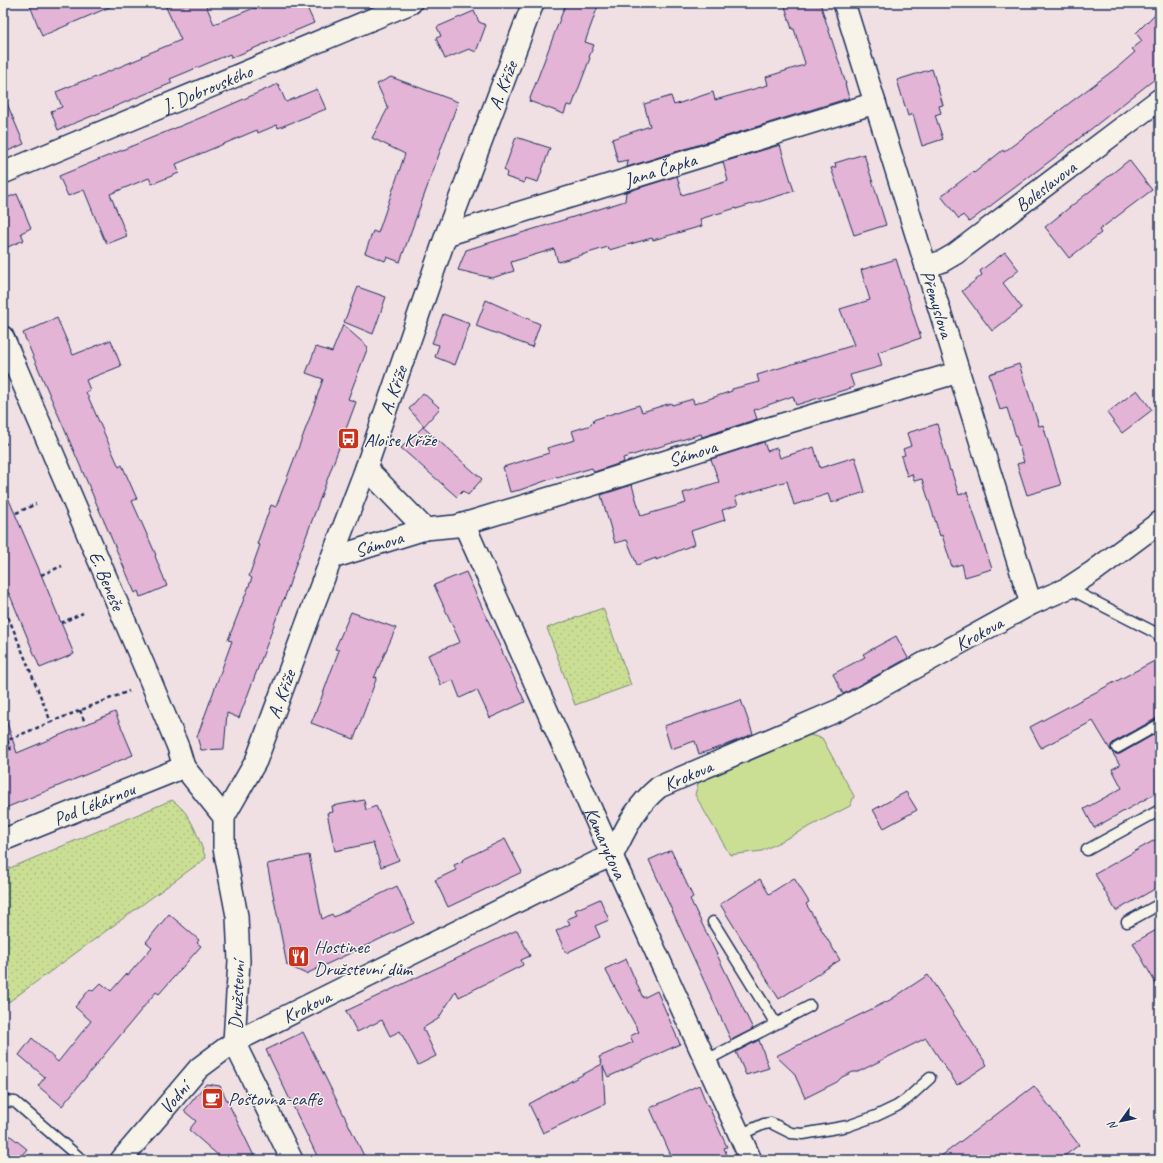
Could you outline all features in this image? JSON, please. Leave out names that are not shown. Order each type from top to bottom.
[{"type":"street","name":"J. Dobrovského","points":[[3,173],[411,3]]},
{"type":"street","name":"A. Kříže","points":[[224,817],[256,761],[366,468],[446,235],[533,3]]},
{"type":"street","name":"Přemyslova","points":[[844,3],[1031,604]]},
{"type":"street","name":"Boleslavova","points":[[926,267],[955,254],[1160,99]]},
{"type":"street","name":"Jana Čapka","points":[[446,235],[875,103]]},
{"type":"street","name":"E. Beneše","points":[[3,337],[151,682],[178,747],[184,767],[224,817]]},
{"type":"street","name":"Sámova","points":[[332,558],[425,529],[464,524],[589,486],[769,428],[959,372]]},
{"type":"street","name":"Sámova","points":[[366,468],[425,529]]},
{"type":"street","name":"Krokova","points":[[234,1042],[597,862],[612,856],[634,813],[658,787],[839,710],[1031,604],[1068,588],[1094,571],[1160,522]]},
{"type":"street","name":"Kamarytova","points":[[464,524],[612,856],[751,1160]]},
{"type":"street","name":"Pod Lékárnou","points":[[3,840],[184,767]]},
{"type":"street","name":"Družstevní","points":[[224,817],[224,848],[237,916],[239,961],[234,1042],[292,1160]]},
{"type":"street","name":"Vodní","points":[[121,1160],[199,1068],[234,1042]]},
{"type":"lane","points":[[1068,588],[1159,635]]},
{"type":"lane","points":[[1116,748],[1160,724]]},
{"type":"lane","points":[[1088,850],[1160,810]]},
{"type":"lane","points":[[1127,922],[1160,904]]},
{"type":"lane","points":[[713,922],[776,1024]]},
{"type":"lane","points":[[705,1061],[810,1006]]},
{"type":"lane","points":[[739,1135],[764,1124],[771,1123],[791,1133],[804,1134],[848,1126],[876,1116],[897,1106],[930,1078]]},
{"type":"lane","points":[[3,1101],[15,1102],[82,1160]]},
{"type":"path","points":[[3,445],[9,442]]},
{"type":"path","points":[[16,513],[36,504]]},
{"type":"path","points":[[41,575],[62,566]]},
{"type":"path","points":[[3,604],[51,722]]},
{"type":"path","points":[[61,622],[82,613]]},
{"type":"path","points":[[3,742],[132,690]]},
{"type":"path","points":[[80,710],[85,723]]},
{"type":"path","points":[[7,740],[12,753]]},
{"type":"green space","points":[[603,608],[631,685],[575,705],[547,628]]},
{"type":"green space","points":[[810,735],[822,738],[854,796],[850,806],[762,851],[730,855],[695,795],[698,783]]},
{"type":"green space","points":[[172,800],[190,819],[206,858],[3,1006],[3,871]]},
{"type":"building","points":[[29,3],[119,3],[42,36]]},
{"type":"building","points":[[164,3],[205,3],[214,24],[269,3],[305,3],[314,23],[231,58],[230,54],[170,79],[172,83],[58,130],[51,111],[62,107],[56,92],[85,80],[86,81],[181,40]]},
{"type":"building","points":[[566,3],[599,3],[585,42],[594,45],[589,57],[590,58],[572,106],[567,105],[564,114],[529,101]]},
{"type":"building","points":[[784,3],[820,3],[846,84],[849,98],[627,167],[628,160],[618,162],[612,139],[650,126],[644,104],[671,96],[674,105],[713,92],[715,100],[768,85],[766,77],[804,65],[805,63]]},
{"type":"building","points":[[1160,9],[1160,75],[969,222],[963,215],[959,219],[941,196],[1003,150],[1004,152],[1119,66],[1135,52],[1132,49],[1142,41],[1136,33]]},
{"type":"building","points":[[474,11],[479,22],[486,25],[476,52],[469,49],[445,59],[436,38],[441,36],[437,27]]},
{"type":"building","points":[[932,69],[943,105],[939,106],[941,113],[935,115],[943,139],[922,146],[913,114],[908,116],[897,80]]},
{"type":"building","points":[[391,77],[458,102],[400,262],[387,257],[385,261],[365,253],[373,231],[378,233],[405,154],[372,138],[388,108],[377,84]]},
{"type":"building","points":[[278,84],[286,102],[317,89],[326,109],[278,128],[277,125],[258,133],[257,130],[176,164],[179,173],[152,184],[149,178],[110,194],[127,236],[107,244],[84,190],[68,196],[59,176]]},
{"type":"building","points":[[3,94],[24,144],[3,153]]},
{"type":"building","points":[[516,137],[550,148],[538,182],[525,178],[524,183],[506,177],[507,172],[504,170]]},
{"type":"building","points":[[780,145],[794,191],[700,219],[702,226],[653,240],[652,238],[609,250],[608,247],[558,262],[554,249],[511,262],[514,271],[492,278],[458,270],[466,250],[625,201],[626,192],[677,176],[682,195],[728,181],[723,162]]},
{"type":"building","points":[[864,154],[886,225],[854,235],[831,168],[836,167],[835,163]]},
{"type":"building","points":[[1129,160],[1152,190],[1099,230],[1101,233],[1069,258],[1045,227]]},
{"type":"building","points":[[3,192],[6,198],[17,194],[31,228],[21,233],[24,240],[3,249]]},
{"type":"building","points":[[1005,252],[1019,270],[1003,283],[1022,308],[992,331],[962,291],[982,275],[980,271]]},
{"type":"building","points":[[896,259],[921,338],[878,352],[882,366],[850,375],[854,387],[796,405],[793,396],[754,410],[757,419],[702,437],[701,434],[623,458],[624,462],[594,472],[592,468],[557,478],[556,477],[510,492],[503,467],[549,453],[547,448],[575,440],[572,431],[591,425],[591,423],[594,422],[593,420],[639,405],[642,412],[671,403],[672,405],[693,399],[694,404],[732,391],[732,389],[759,382],[757,375],[854,345],[840,309],[870,300],[861,270]]},
{"type":"building","points":[[358,287],[386,297],[373,334],[344,322]]},
{"type":"building","points":[[486,300],[540,324],[532,347],[476,326]]},
{"type":"building","points":[[443,314],[470,324],[455,365],[435,357],[439,345],[432,343]]},
{"type":"building","points":[[57,318],[73,355],[111,340],[121,366],[86,380],[90,390],[86,392],[119,467],[122,465],[137,499],[132,501],[156,555],[155,556],[167,586],[140,597],[138,591],[135,593],[23,333]]},
{"type":"building","points":[[343,325],[368,347],[348,399],[356,402],[284,600],[239,718],[227,713],[224,749],[201,750],[197,737],[232,641],[228,640],[252,578],[249,576],[260,545],[257,544],[271,505],[276,507],[323,379],[306,373],[316,347],[332,352]]},
{"type":"building","points":[[1019,364],[1039,426],[1043,425],[1061,485],[1027,495],[1017,464],[1024,462],[1007,408],[1000,410],[989,374]]},
{"type":"building","points":[[1137,390],[1152,410],[1122,433],[1107,413]]},
{"type":"building","points":[[423,393],[440,408],[424,426],[409,409]]},
{"type":"building","points":[[937,424],[950,471],[951,470],[959,495],[967,492],[992,569],[965,577],[962,564],[952,567],[942,535],[940,536],[922,479],[914,481],[912,474],[907,476],[901,456],[905,455],[903,449],[911,446],[907,433]]},
{"type":"building","points":[[423,427],[482,479],[468,495],[463,491],[457,497],[401,448]]},
{"type":"building","points":[[764,442],[767,451],[777,448],[780,458],[814,447],[820,468],[855,457],[865,492],[831,503],[828,494],[794,505],[787,481],[735,497],[738,505],[722,510],[725,520],[691,531],[695,544],[656,560],[656,558],[637,565],[627,540],[615,543],[601,495],[632,485],[641,516],[686,503],[683,493],[719,482],[711,459]]},
{"type":"building","points":[[3,486],[74,654],[40,668],[9,593],[3,596]]},
{"type":"building","points":[[466,572],[525,702],[490,718],[477,690],[460,698],[453,680],[441,685],[428,655],[460,642],[434,585]]},
{"type":"building","points":[[351,612],[396,628],[374,678],[377,677],[354,739],[311,723],[339,650],[335,649]]},
{"type":"building","points":[[896,636],[908,658],[843,694],[833,674],[865,657],[863,654]]},
{"type":"building","points":[[1160,658],[1160,718],[1157,718],[1114,742],[1111,745],[1111,751],[1093,721],[1041,748],[1030,727]]},
{"type":"building","points":[[741,700],[753,734],[699,754],[695,741],[671,749],[664,726]]},
{"type":"building","points":[[115,712],[133,755],[3,809],[3,720],[6,720],[17,753]]},
{"type":"building","points":[[1160,731],[1160,791],[1094,828],[1084,809],[1122,788],[1112,769],[1120,765],[1112,752],[1120,754]]},
{"type":"building","points":[[906,792],[917,810],[884,828],[873,810]]},
{"type":"building","points":[[364,800],[366,810],[376,806],[399,860],[381,867],[373,843],[335,851],[327,813],[333,812],[332,806]]},
{"type":"building","points":[[1160,837],[1160,886],[1116,911],[1095,874]]},
{"type":"building","points":[[505,839],[522,872],[448,907],[435,880],[456,870],[454,865],[463,861],[462,860]]},
{"type":"building","points":[[671,850],[693,897],[690,899],[753,1029],[731,1040],[649,860]]},
{"type":"building","points":[[309,855],[322,919],[332,914],[334,917],[397,886],[414,923],[306,974],[287,965],[267,864]]},
{"type":"building","points":[[794,878],[809,902],[806,904],[840,960],[779,999],[720,904],[760,879],[769,894]]},
{"type":"building","points":[[600,899],[609,920],[595,926],[600,937],[566,953],[556,931],[570,924],[567,919],[577,915],[575,910]]},
{"type":"building","points":[[169,914],[199,940],[197,943],[201,946],[159,994],[156,992],[62,1106],[38,1086],[45,1077],[19,1055],[32,1038],[58,1062],[91,1021],[75,1007],[90,989],[93,991],[101,983],[111,991],[126,974],[128,975],[152,947],[146,942]]},
{"type":"building","points":[[1160,928],[1160,991],[1133,943]]},
{"type":"building","points":[[517,930],[530,956],[521,960],[523,965],[459,997],[456,991],[438,1019],[423,1028],[436,1056],[418,1065],[400,1031],[390,1036],[382,1020],[357,1032],[346,1011]]},
{"type":"building","points":[[626,959],[643,998],[657,991],[680,1044],[608,1077],[603,1066],[605,1104],[543,1133],[529,1104],[602,1064],[599,1057],[633,1042],[630,1036],[639,1032],[605,969]]},
{"type":"building","points":[[928,975],[987,1065],[957,1085],[926,1038],[858,1072],[853,1072],[842,1077],[837,1082],[805,1098],[794,1073],[776,1056],[890,1000]]},
{"type":"building","points":[[303,1032],[366,1160],[319,1160],[266,1050]]},
{"type":"building","points":[[759,1040],[769,1068],[746,1075],[736,1052]]},
{"type":"building","points":[[206,1084],[220,1086],[256,1160],[221,1160],[219,1156],[189,1130],[196,1121],[184,1111]]},
{"type":"building","points":[[699,1085],[727,1147],[724,1148],[729,1160],[673,1160],[650,1108]]},
{"type":"building","points":[[1034,1086],[1079,1145],[1059,1160],[936,1160]]},
{"type":"building","points":[[3,1130],[27,1149],[18,1160],[3,1160]]},
{"type":"place","name":"Aloise Kříže","points":[[348,439]]},
{"type":"place","name":"Hostinec Družstevní dům","points":[[299,957]]},
{"type":"place","name":"Poštovna-caffe","points":[[212,1098]]}]
